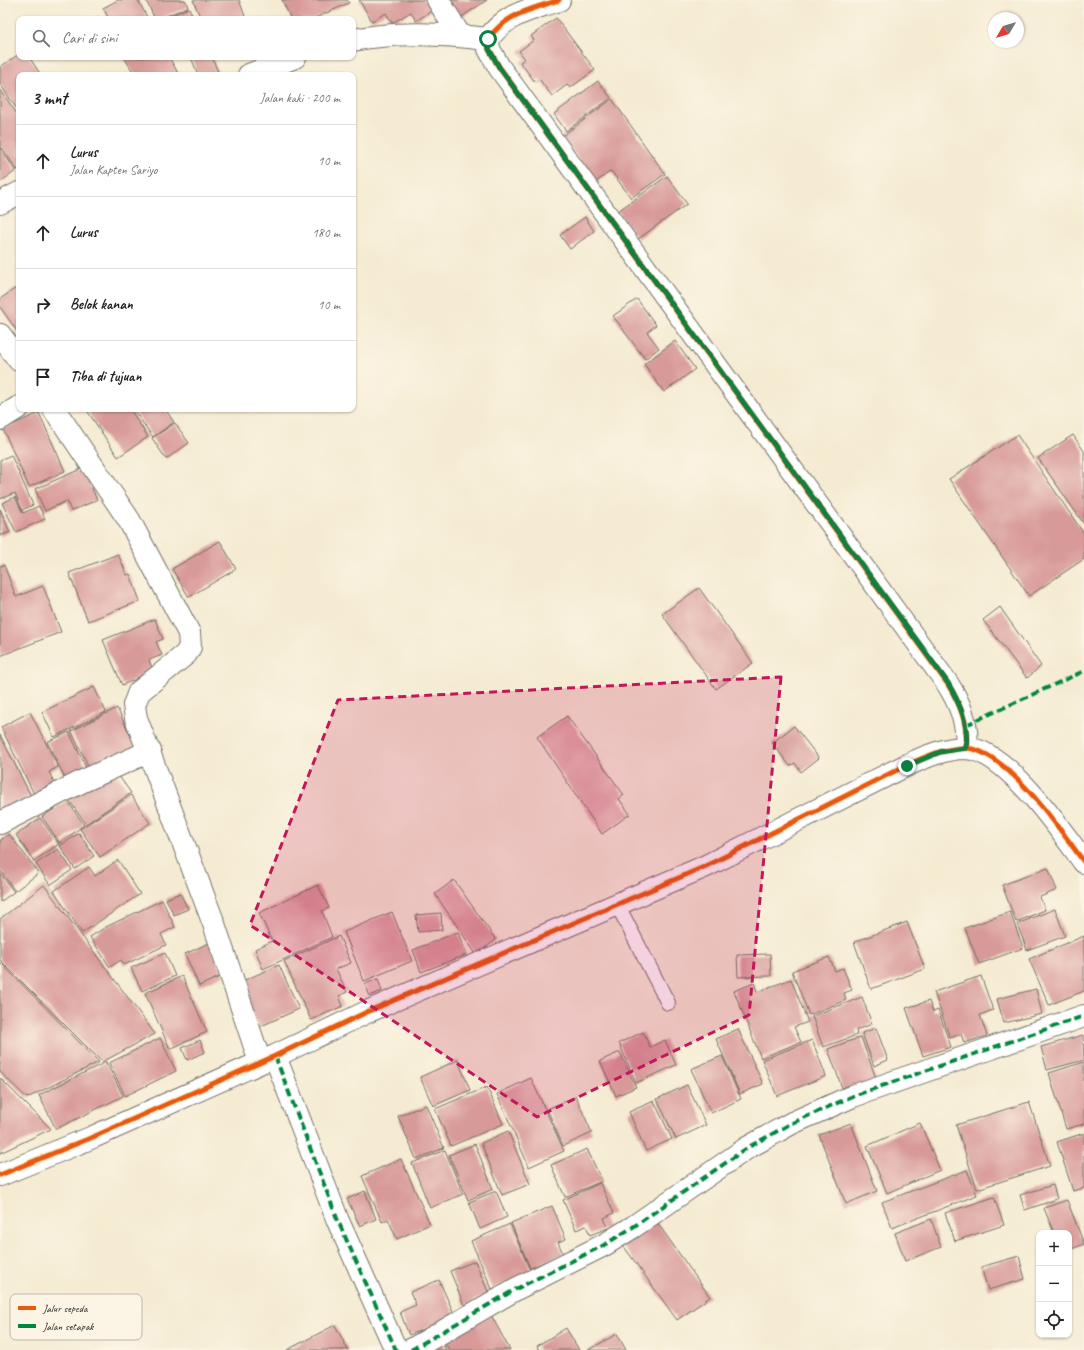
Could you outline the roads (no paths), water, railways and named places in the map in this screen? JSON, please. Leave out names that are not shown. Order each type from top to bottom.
[{"type":"street","points":[[438,0],[460,36]]},
{"type":"street","points":[[559,0],[512,16],[501,24],[488,39],[489,49],[499,67],[948,683],[962,711],[968,737],[966,748]]},
{"type":"street","points":[[356,39],[376,36],[460,36],[488,39]]},
{"type":"street","points":[[257,72],[287,60]]},
{"type":"street","points":[[0,203],[16,195]]},
{"type":"street","points":[[0,335],[16,356]]},
{"type":"street","points":[[0,419],[16,409]]},
{"type":"street","points":[[56,412],[129,520],[189,632],[190,647],[186,654],[139,692],[134,705],[136,718],[150,751],[214,924],[267,1059],[396,1350]]},
{"type":"street","points":[[0,1175],[93,1137],[267,1059],[369,1011],[704,866],[907,766],[940,752],[966,748],[981,752],[1010,771],[1024,786],[1084,862]]},
{"type":"street","points":[[0,824],[83,781],[150,751]]},
{"type":"street","points":[[411,1350],[516,1289],[604,1245],[633,1227],[748,1148],[792,1123],[853,1096],[1084,1016]]},
{"type":"lane","points":[[617,904],[668,1003]]}]
